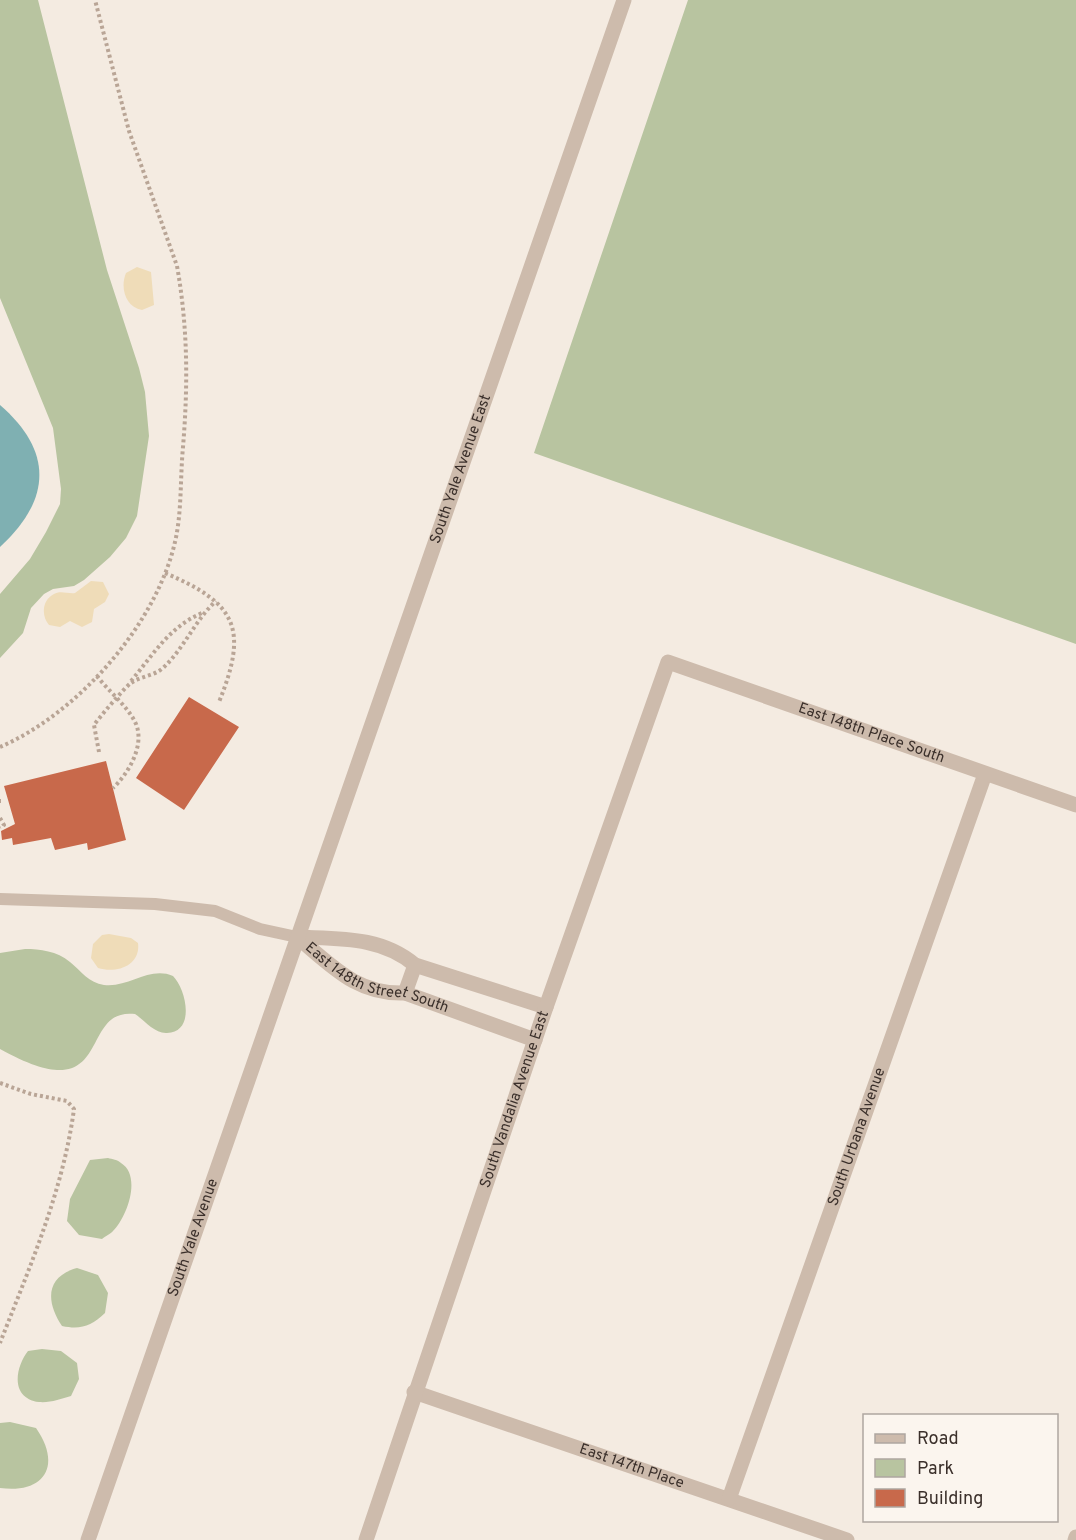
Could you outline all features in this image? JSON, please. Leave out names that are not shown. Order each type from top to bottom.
[{"type":"street","name":"South Yale Avenue East","points":[[297,937],[624,0]]},
{"type":"street","name":"East 148th Place South","points":[[668,662],[1076,805]]},
{"type":"street","name":"South Vandalia Avenue East","points":[[366,1540],[414,1392],[546,1007],[668,662]]},
{"type":"street","name":"South Urbana Avenue","points":[[729,1499],[985,774]]},
{"type":"street","name":"East 148th Street South","points":[[297,937],[364,940],[400,952],[415,965],[546,1007]]},
{"type":"street","name":"East 148th Street South","points":[[297,937],[349,981],[387,994],[405,993],[535,1040]]},
{"type":"street","name":"South Yale Avenue","points":[[88,1540],[297,937]]},
{"type":"street","points":[[405,993],[415,965]]},
{"type":"street","name":"East 147th Place","points":[[414,1392],[848,1540]]},
{"type":"lane","points":[[0,899],[155,904],[215,910],[260,928],[297,937]]},
{"type":"path","points":[[0,747],[33,730],[55,714],[97,676],[135,629],[165,573],[175,543],[179,519],[188,387],[185,320],[177,267],[129,131],[95,0]]},
{"type":"path","points":[[165,573],[216,601],[223,607],[232,627],[234,644],[231,667],[219,702]]},
{"type":"path","points":[[128,685],[161,669],[178,651],[203,613],[216,601]]},
{"type":"path","points":[[99,752],[94,725],[118,700],[171,631],[181,623],[203,613]]},
{"type":"path","points":[[97,676],[136,724],[137,740],[127,774],[113,788]]},
{"type":"path","points":[[0,818],[4,825],[0,827]]},
{"type":"path","points":[[0,1083],[31,1094],[67,1101],[74,1109],[69,1144],[49,1216],[0,1343]]},
{"type":"green space","points":[[0,0],[38,0],[107,270],[139,368],[145,392],[149,436],[137,516],[126,538],[110,557],[84,580],[74,586],[53,589],[44,594],[31,608],[23,633],[0,658],[0,594],[30,559],[46,532],[60,504],[61,489],[53,428],[0,298]]},
{"type":"green space","points":[[688,0],[1076,0],[1076,644],[534,453]]},
{"type":"green space","points":[[25,949],[42,950],[60,955],[90,979],[104,985],[122,983],[147,975],[173,976],[182,990],[186,1009],[182,1026],[176,1031],[163,1033],[135,1014],[117,1016],[105,1026],[79,1065],[62,1070],[37,1066],[0,1049],[0,953]]},
{"type":"green space","points":[[108,1158],[121,1163],[131,1177],[127,1207],[118,1225],[102,1239],[79,1235],[67,1221],[70,1199],[90,1160]]},
{"type":"green space","points":[[77,1268],[98,1275],[108,1293],[105,1313],[85,1326],[62,1326],[53,1308],[52,1291],[59,1277]]},
{"type":"green space","points":[[42,1349],[61,1351],[77,1363],[79,1379],[71,1396],[39,1402],[23,1395],[19,1389],[18,1374],[28,1351]]},
{"type":"green space","points":[[10,1422],[36,1428],[44,1441],[48,1454],[45,1474],[38,1481],[16,1489],[0,1488],[0,1423]]},
{"type":"sand","points":[[137,267],[151,272],[154,305],[142,310],[131,305],[124,290],[126,273]]},
{"type":"sand","points":[[91,581],[103,582],[109,594],[105,602],[94,609],[92,622],[82,627],[70,621],[60,627],[49,625],[44,613],[47,600],[59,592],[75,593]]},
{"type":"sand","points":[[102,935],[131,938],[138,943],[136,957],[120,969],[98,968],[91,958],[93,944]]},
{"type":"water","points":[[0,405],[17,422],[30,440],[37,457],[39,475],[37,493],[29,511],[17,529],[0,547]]},
{"type":"building","points":[[189,697],[239,727],[184,810],[136,778]]},
{"type":"building","points":[[106,761],[126,840],[88,850],[87,843],[55,850],[51,838],[13,845],[12,838],[2,840],[1,831],[15,824],[4,786]]}]
